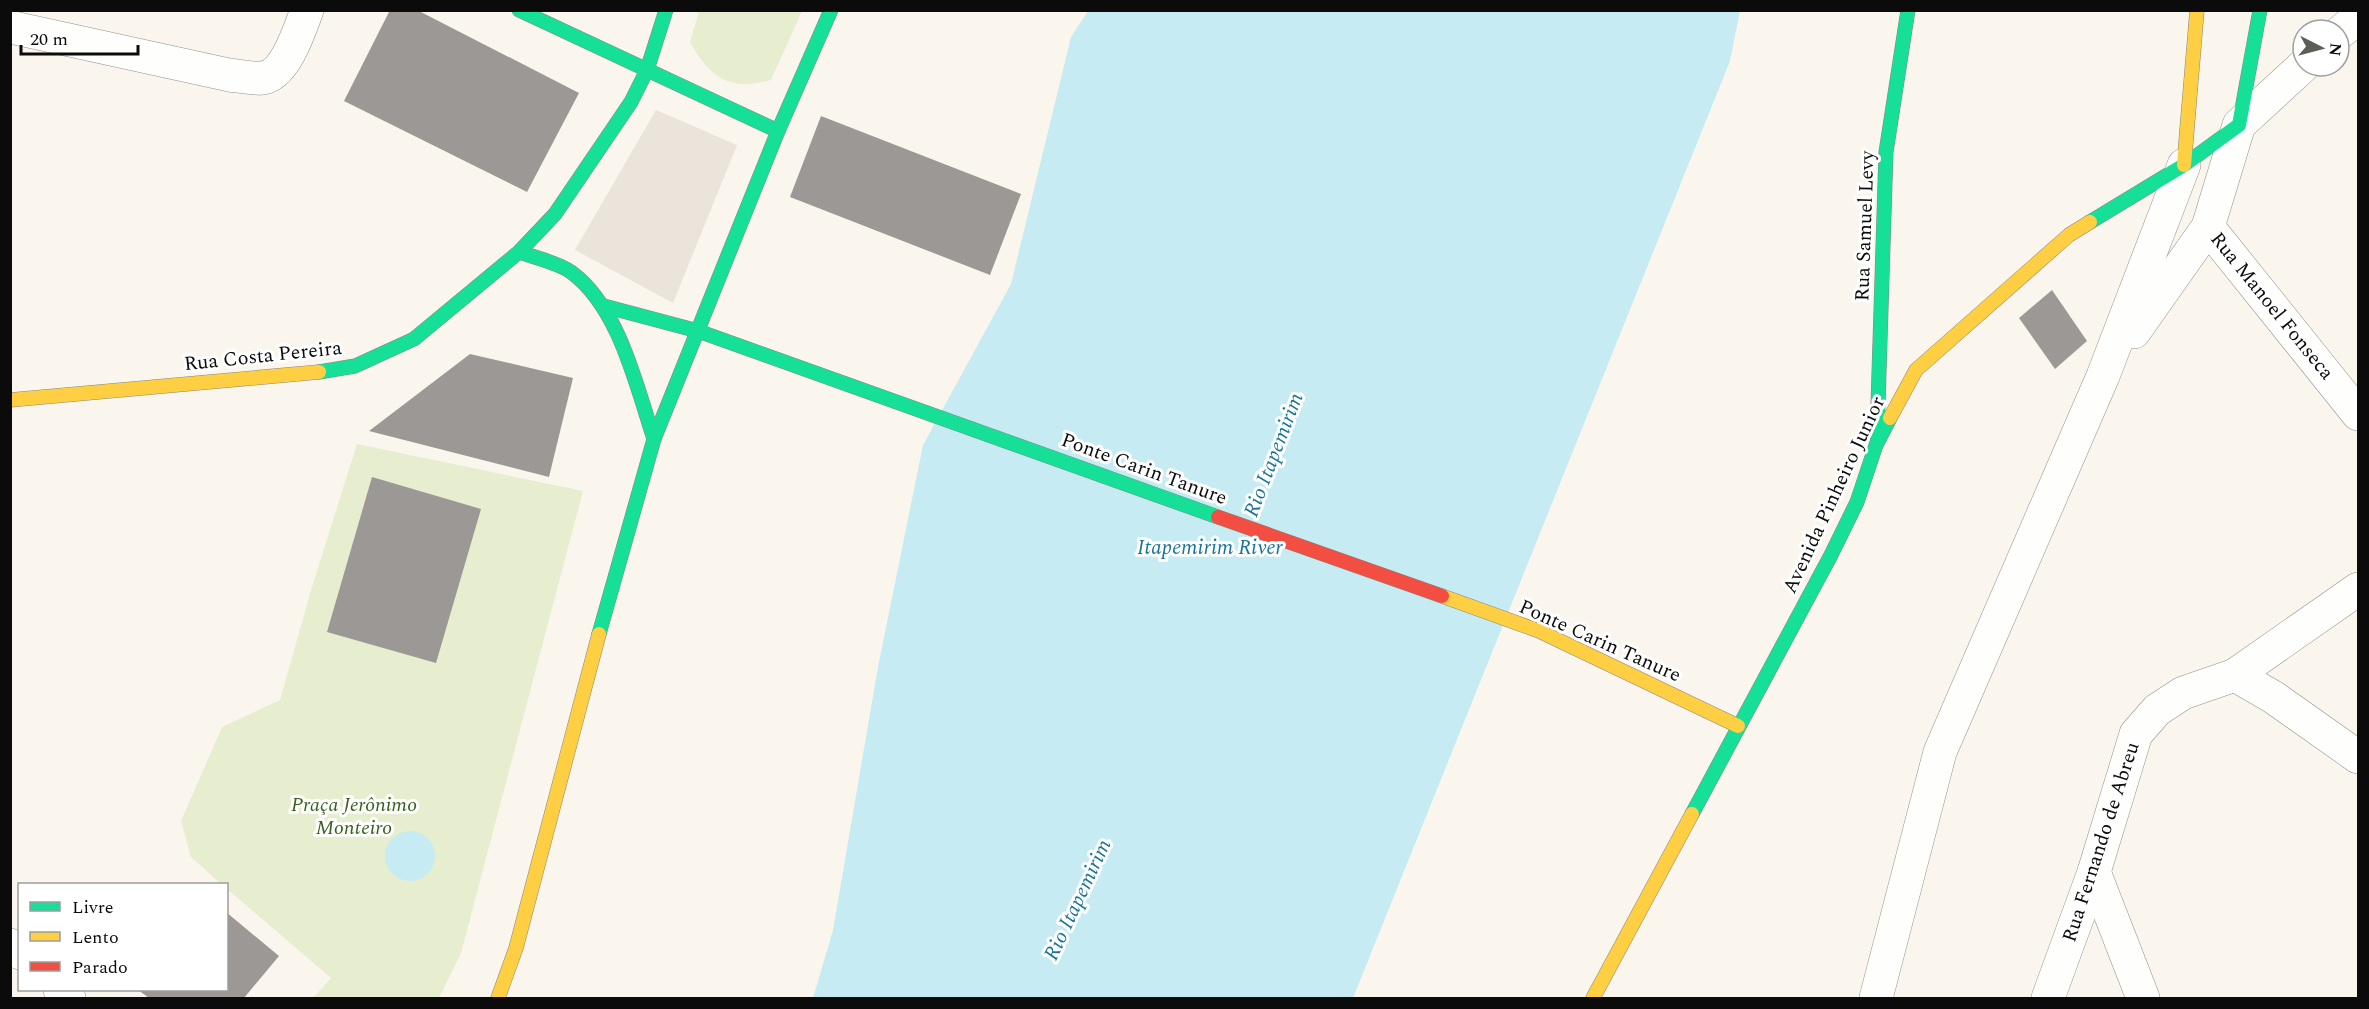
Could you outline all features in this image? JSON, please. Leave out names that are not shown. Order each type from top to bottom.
[{"type":"main road","points":[[519,10],[630,64],[778,131]]},
{"type":"main road","points":[[654,439],[632,372],[604,306],[570,271],[519,252],[555,214],[631,102],[647,70],[666,10]]},
{"type":"main road","points":[[498,999],[516,948],[613,579],[654,439],[778,131],[831,10]]},
{"type":"main road","name":"Rua Samuel Levy","points":[[1876,445],[1886,152],[1908,10]]},
{"type":"main road","points":[[2184,165],[2197,10]]},
{"type":"main road","points":[[2240,125],[2260,10]]},
{"type":"main road","name":"Avenida Pinheiro Junior","points":[[1593,999],[1831,555],[1857,502],[1876,445],[1916,370],[2069,235],[2184,165],[2240,125]]},
{"type":"main road","name":"Rua Costa Pereira","points":[[10,400],[303,375],[355,366],[414,339],[519,252]]},
{"type":"main road","points":[[604,306],[698,331]]},
{"type":"main road","name":"Ponte Carin Tanure","points":[[698,331],[1539,631],[1738,726]]},
{"type":"street","points":[[10,27],[229,75],[264,79],[281,68],[297,37],[307,10]]},
{"type":"street","points":[[2103,376],[2208,227],[2240,125],[2291,77]]},
{"type":"street","points":[[1876,999],[1940,752],[2103,376],[2184,165]]},
{"type":"street","name":"Rua Manoel Fonseca","points":[[2208,227],[2358,414]]},
{"type":"street","name":"Rua Fernando de Abreu","points":[[2048,999],[2094,872],[2136,734],[2157,710],[2183,693],[2235,675],[2358,589]]},
{"type":"street","points":[[2235,675],[2273,697],[2358,757]]},
{"type":"street","points":[[2094,872],[2143,999]]},
{"type":"green space","points":[[699,10],[802,11],[771,80],[744,84],[722,79],[713,73],[697,54],[690,42]]},
{"type":"green space","name":"Praça Jerônimo Monteiro","points":[[357,444],[583,491],[461,953],[439,998],[313,998],[331,978],[228,890],[228,883],[220,883],[191,857],[181,821],[222,727],[280,700],[311,590]]},
{"type":"shaded area","points":[[656,110],[737,145],[673,303],[575,250]]},
{"type":"water","name":"Itapemirim River","points":[[1088,11],[1740,11],[1730,61],[1353,998],[813,998],[833,930],[878,667],[923,445],[1011,284],[1071,37]]},
{"type":"water","points":[[405,831],[415,831],[428,838],[435,851],[435,861],[428,874],[415,881],[405,881],[396,877],[389,870],[385,861],[385,851],[389,842],[396,835]]},
{"type":"building","points":[[390,10],[417,10],[579,93],[527,192],[344,101]]},
{"type":"building","points":[[821,116],[1021,194],[990,275],[790,197]]},
{"type":"building","points":[[2052,290],[2087,341],[2055,369],[2019,318]]},
{"type":"building","points":[[470,354],[573,378],[549,477],[369,431]]},
{"type":"building","points":[[372,477],[481,509],[436,663],[327,632]]},
{"type":"building","points":[[228,914],[279,956],[244,998],[149,998],[139,991],[228,991]]},
{"type":"traffic: fast","points":[[519,10],[778,131]]},
{"type":"traffic: fast","points":[[319,372],[355,366],[414,339],[519,252],[555,214],[631,102],[647,70],[666,10]]},
{"type":"traffic: fast","points":[[599,634],[654,439],[778,131],[831,10]]},
{"type":"traffic: fast","points":[[1877,436],[1886,152],[1908,10]]},
{"type":"traffic: fast","points":[[2090,222],[2184,165],[2239,125],[2260,10]]},
{"type":"traffic: fast","points":[[519,252],[553,263],[571,272],[588,287],[602,305],[624,348],[654,439]]},
{"type":"traffic: fast","points":[[604,306],[698,331],[1218,517]]},
{"type":"traffic: fast","points":[[1692,814],[1831,555],[1857,502],[1876,445],[1890,418]]},
{"type":"traffic: slow","points":[[2184,165],[2197,10]]},
{"type":"traffic: slow","points":[[1890,418],[1916,370],[2069,235],[2090,222]]},
{"type":"traffic: slow","points":[[10,400],[319,372]]},
{"type":"traffic: slow","points":[[1442,596],[1539,631],[1738,726]]},
{"type":"traffic: slow","points":[[498,998],[516,948],[599,634]]},
{"type":"traffic: slow","points":[[1593,998],[1692,814]]},
{"type":"traffic: jam","points":[[1218,517],[1442,596]]},
{"type":"water label","name":"Rio Itapemirim","points":[[1274,455]]},
{"type":"water label","name":"Rio Itapemirim","points":[[1078,900]]}]
